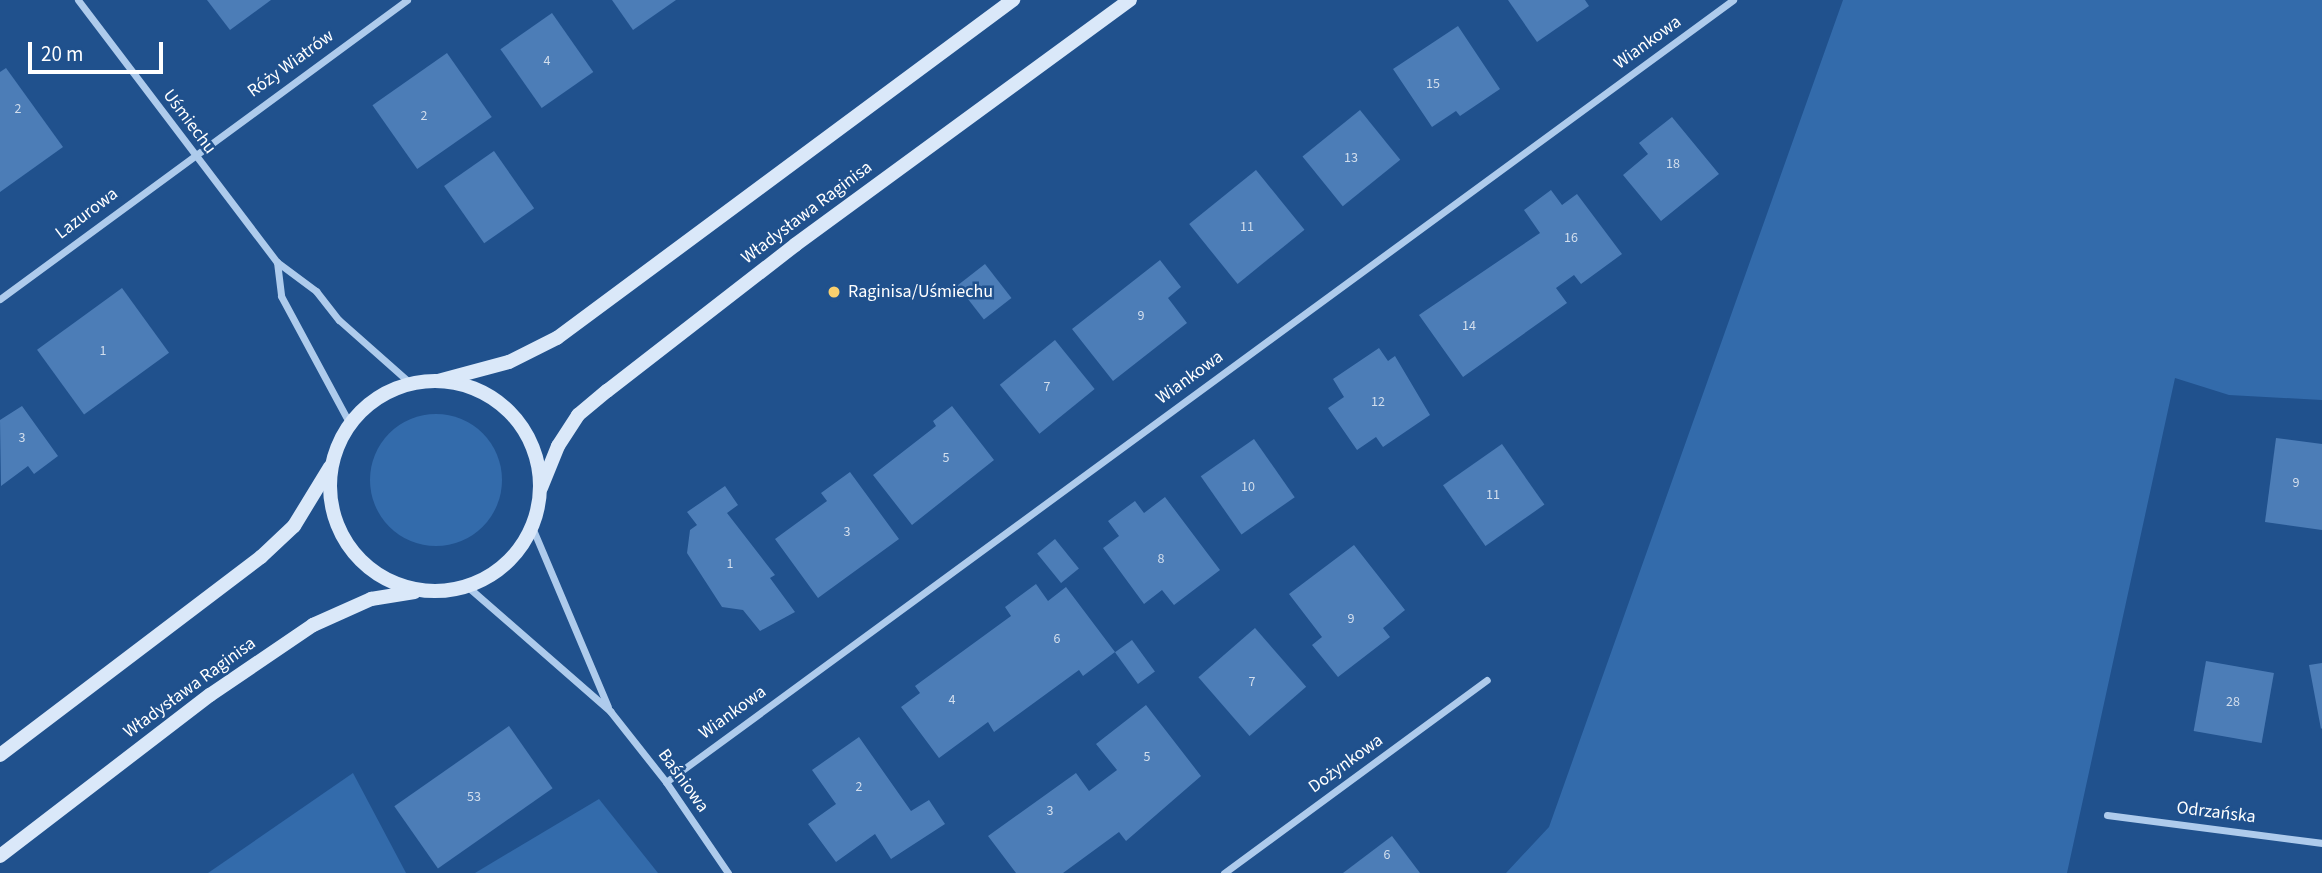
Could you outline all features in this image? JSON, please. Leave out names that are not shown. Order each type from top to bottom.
[{"type":"main road","points":[[0,755],[261,557],[294,526],[331,466],[350,424],[377,399],[411,384],[438,381],[509,362],[557,338],[1013,0]]},
{"type":"main road","name":"Władysława Raginisa","points":[[541,488],[558,446],[578,415],[597,399],[795,245],[1130,0]]},
{"type":"main road","points":[[331,466],[333,515],[342,538],[376,574],[423,591],[468,587],[494,573],[516,553],[532,527],[541,488],[531,442],[502,405],[472,388],[438,381]]},
{"type":"main road","name":"Władysława Raginisa","points":[[0,856],[210,695],[313,625],[371,598],[423,591]]},
{"type":"street","name":"Uśmiechu","points":[[78,0],[277,262],[316,291],[339,320],[411,384]]},
{"type":"street","name":"Róży Wiatrów","points":[[193,154],[407,0]]},
{"type":"street","name":"Wiankowa","points":[[666,782],[1733,0]]},
{"type":"street","name":"Lazurowa","points":[[0,299],[193,154]]},
{"type":"street","points":[[277,262],[281,296],[350,424]]},
{"type":"street","name":"Baśniowa","points":[[532,527],[610,711]]},
{"type":"street","name":"Baśniowa","points":[[468,587],[610,711],[666,782],[728,873]]},
{"type":"street","name":"Dożynkowa","points":[[1224,873],[1487,680]]},
{"type":"street","name":"Odrzańska","points":[[2107,815],[2322,842]]},
{"type":"shaded area","points":[[1843,0],[2322,0],[2322,400],[2229,395],[2175,378],[2067,873],[1506,873],[1549,827]]},
{"type":"shaded area","points":[[436,414],[461,419],[482,434],[497,455],[502,480],[497,505],[482,526],[461,541],[436,546],[411,541],[390,526],[375,505],[370,480],[375,455],[390,434],[411,419]]},
{"type":"shaded area","points":[[353,773],[406,873],[208,873]]},
{"type":"shaded area","points":[[599,799],[658,873],[475,873]]},
{"type":"building","points":[[207,0],[271,0],[230,30]]},
{"type":"building","points":[[612,0],[676,0],[633,30]]},
{"type":"building","points":[[1508,0],[1585,0],[1589,6],[1537,42]]},
{"type":"building","points":[[552,13],[593,72],[542,108],[500,49]]},
{"type":"building","points":[[1458,26],[1500,89],[1460,116],[1456,111],[1432,127],[1393,69]]},
{"type":"building","points":[[447,53],[492,117],[417,169],[372,105]]},
{"type":"building","points":[[6,68],[63,147],[0,192],[0,72]]},
{"type":"building","points":[[1360,110],[1400,160],[1343,206],[1302,157]]},
{"type":"building","points":[[1672,117],[1719,174],[1661,221],[1623,175],[1648,154],[1639,143]]},
{"type":"building","points":[[494,151],[534,208],[484,243],[444,186]]},
{"type":"building","points":[[1256,170],[1304,230],[1238,284],[1189,224]]},
{"type":"building","points":[[1551,190],[1562,205],[1577,194],[1622,254],[1581,284],[1574,275],[1556,288],[1567,303],[1463,377],[1419,315],[1540,233],[1524,210]]},
{"type":"building","points":[[1160,260],[1181,287],[1168,298],[1187,323],[1113,381],[1072,329]]},
{"type":"building","points":[[985,264],[1011,298],[984,319],[957,286]]},
{"type":"building","points":[[122,288],[169,353],[84,414],[37,350]]},
{"type":"building","points":[[1055,340],[1095,389],[1039,434],[1000,385]]},
{"type":"building","points":[[1379,348],[1388,361],[1395,356],[1430,415],[1383,447],[1376,437],[1357,450],[1328,408],[1344,397],[1333,379]]},
{"type":"building","points":[[22,406],[58,456],[34,474],[28,466],[1,486],[0,420]]},
{"type":"building","points":[[952,406],[994,460],[912,525],[873,475],[936,426],[933,421]]},
{"type":"building","points":[[2276,438],[2322,444],[2322,530],[2265,522]]},
{"type":"building","points":[[1254,439],[1295,497],[1241,534],[1201,476]]},
{"type":"building","points":[[1502,444],[1544,505],[1485,546],[1443,485]]},
{"type":"building","points":[[850,472],[899,539],[818,598],[775,539],[827,501],[821,493]]},
{"type":"building","points":[[725,486],[738,505],[727,513],[775,575],[770,578],[795,612],[760,631],[743,610],[722,607],[687,553],[690,530],[697,525],[687,512]]},
{"type":"building","points":[[1165,497],[1220,570],[1174,605],[1162,590],[1144,604],[1103,548],[1119,536],[1108,521],[1135,501],[1144,513]]},
{"type":"building","points":[[1055,539],[1079,569],[1061,583],[1037,553]]},
{"type":"building","points":[[1354,545],[1405,610],[1383,628],[1390,637],[1338,677],[1312,645],[1322,637],[1289,594]]},
{"type":"building","points":[[1036,584],[1048,601],[1066,587],[1115,652],[1083,676],[1079,670],[994,732],[988,722],[939,758],[901,707],[920,693],[915,686],[1011,616],[1005,607]]},
{"type":"building","points":[[1255,628],[1306,687],[1250,736],[1198,677]]},
{"type":"building","points":[[1132,640],[1155,672],[1138,684],[1115,652]]},
{"type":"building","points":[[2206,661],[2274,673],[2262,743],[2194,731]]},
{"type":"building","points":[[2322,663],[2322,728],[2321,729],[2309,665]]},
{"type":"building","points":[[1146,705],[1201,776],[1126,841],[1119,832],[1063,873],[1016,873],[988,836],[1076,773],[1089,791],[1117,770],[1096,744]]},
{"type":"building","points":[[509,726],[553,788],[438,869],[394,806]]},
{"type":"building","points":[[859,737],[911,811],[929,800],[945,824],[891,859],[875,834],[836,862],[808,824],[836,804],[812,770]]},
{"type":"building","points":[[1392,836],[1420,873],[1343,873]]},
{"type":"place","name":"Raginisa/Uśmiechu","points":[[834,292]]}]
